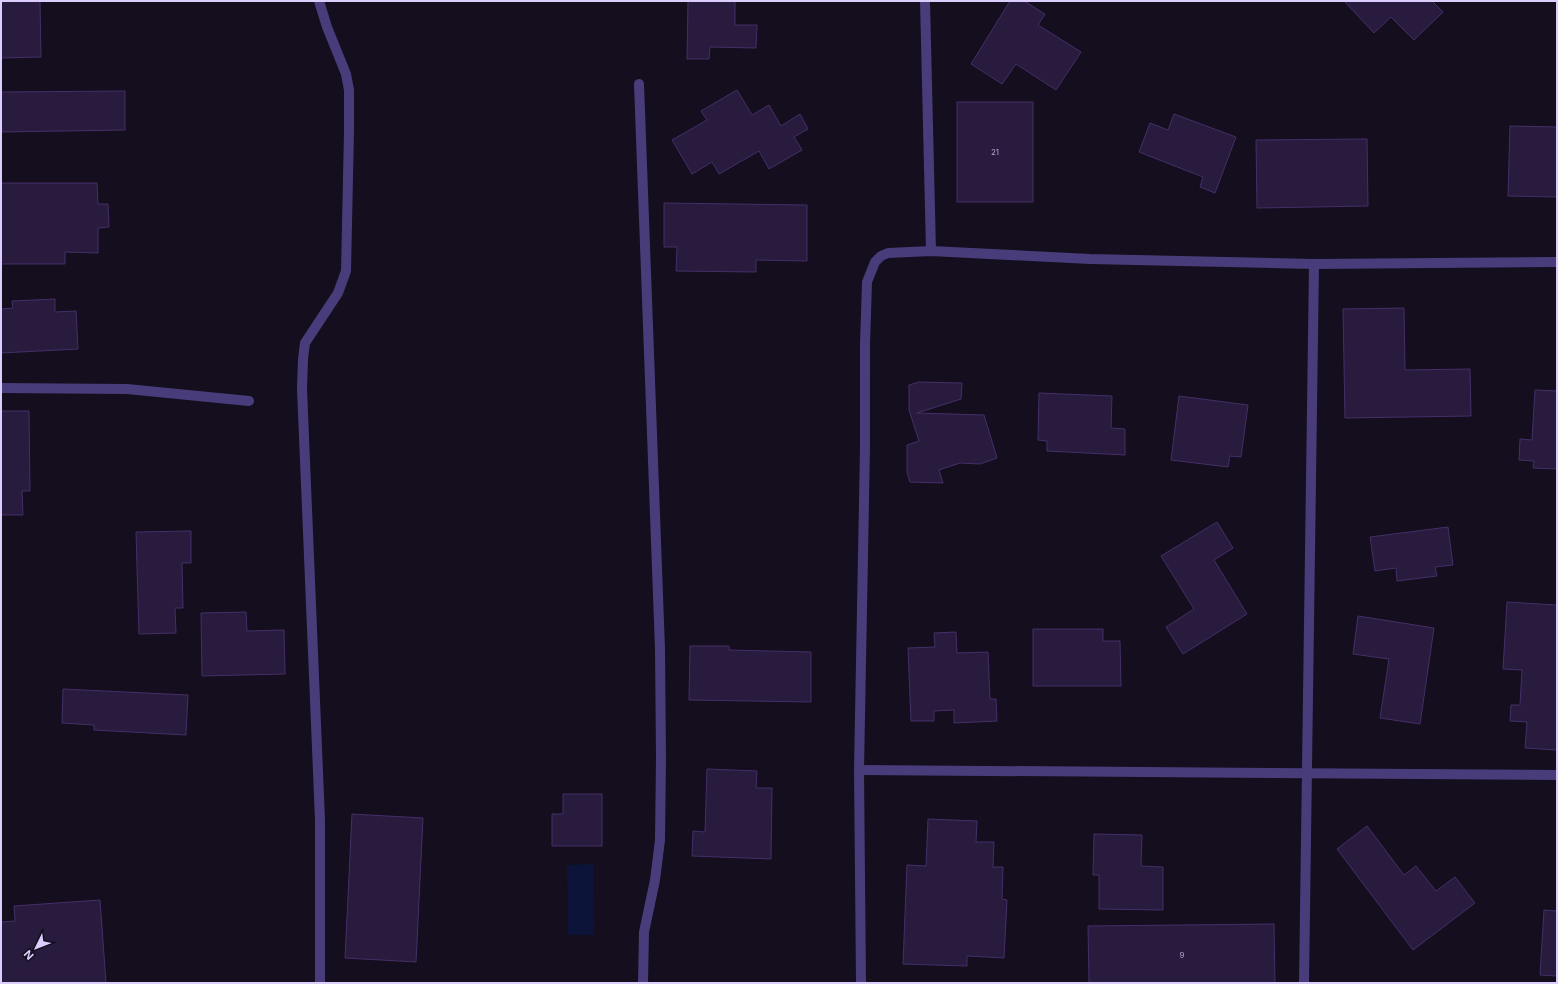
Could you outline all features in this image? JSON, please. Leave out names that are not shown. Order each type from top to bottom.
[{"type":"street","points":[[319,1],[327,27],[346,74],[349,90],[346,271],[338,293],[305,343],[302,359],[310,600],[320,820],[320,983]]},
{"type":"street","points":[[925,1],[931,251]]},
{"type":"street","points":[[639,84],[660,641],[661,750],[660,840],[655,880],[644,932],[643,983]]},
{"type":"street","points":[[861,983],[859,770],[865,447],[865,344],[867,282],[875,262],[881,256],[888,253],[931,251],[1090,258],[1314,264],[1557,262]]},
{"type":"street","points":[[1304,983],[1314,264]]},
{"type":"street","points":[[1,388],[127,389],[249,401]]},
{"type":"street","points":[[859,770],[1557,775]]},
{"type":"water","points":[[593,864],[594,935],[568,935],[567,865]]},
{"type":"building","points":[[1,1],[40,1],[41,57],[1,58]]},
{"type":"building","points":[[688,1],[735,1],[735,25],[757,25],[756,48],[710,47],[709,59],[687,59]]},
{"type":"building","points":[[1010,1],[1024,1],[1045,14],[1038,25],[1081,52],[1056,90],[1016,64],[1002,84],[971,64]]},
{"type":"building","points":[[1344,1],[1432,1],[1443,12],[1414,40],[1391,17],[1374,33]]},
{"type":"building","points":[[737,90],[752,115],[769,105],[781,126],[800,114],[808,129],[794,137],[802,150],[769,169],[759,151],[719,174],[712,162],[692,174],[672,140],[707,120],[701,111]]},
{"type":"building","points":[[125,91],[125,130],[1,132],[1,92]]},
{"type":"building","points":[[957,102],[1033,102],[1033,202],[957,202]]},
{"type":"building","points":[[1174,114],[1236,137],[1215,193],[1200,187],[1203,177],[1139,152],[1150,123],[1168,130]]},
{"type":"building","points":[[1510,126],[1557,127],[1557,197],[1508,196]]},
{"type":"building","points":[[1367,139],[1368,206],[1257,208],[1256,140]]},
{"type":"building","points":[[1,183],[97,183],[98,204],[108,204],[109,227],[98,228],[98,253],[65,252],[65,264],[1,264]]},
{"type":"building","points":[[664,203],[807,205],[807,261],[756,260],[756,272],[676,271],[677,247],[664,247]]},
{"type":"building","points":[[55,299],[55,312],[76,311],[78,349],[1,353],[1,309],[13,308],[12,301]]},
{"type":"building","points":[[1404,308],[1405,370],[1470,369],[1471,416],[1345,418],[1343,309]]},
{"type":"building","points":[[919,382],[962,383],[961,399],[917,413],[984,415],[997,458],[980,464],[960,463],[939,470],[943,483],[910,482],[907,472],[907,445],[919,441],[909,410],[909,385]]},
{"type":"building","points":[[1535,390],[1557,391],[1557,469],[1533,468],[1534,461],[1519,460],[1520,439],[1532,440]]},
{"type":"building","points":[[1039,393],[1112,396],[1111,428],[1125,429],[1125,455],[1047,451],[1047,441],[1038,440]]},
{"type":"building","points":[[1179,396],[1248,405],[1241,457],[1230,456],[1228,467],[1171,460]]},
{"type":"building","points":[[1,411],[29,411],[30,491],[22,491],[23,515],[1,515]]},
{"type":"building","points":[[1217,522],[1233,548],[1214,560],[1247,614],[1183,654],[1166,627],[1194,609],[1161,556]]},
{"type":"building","points":[[1448,527],[1453,565],[1435,567],[1437,576],[1397,581],[1396,568],[1375,571],[1370,537]]},
{"type":"building","points":[[191,531],[191,563],[182,563],[183,608],[175,608],[176,633],[139,634],[136,532]]},
{"type":"building","points":[[1507,602],[1557,605],[1557,750],[1525,748],[1527,722],[1510,721],[1511,705],[1520,705],[1522,670],[1503,669]]},
{"type":"building","points":[[246,612],[247,631],[284,630],[285,674],[202,676],[201,613]]},
{"type":"building","points":[[1358,616],[1434,628],[1420,724],[1380,718],[1389,659],[1353,654]]},
{"type":"building","points":[[1033,629],[1103,629],[1103,641],[1120,641],[1121,686],[1033,686]]},
{"type":"building","points":[[956,632],[957,653],[988,652],[990,699],[996,699],[997,721],[954,723],[954,710],[934,711],[934,721],[911,721],[908,648],[935,647],[934,633]]},
{"type":"building","points":[[690,646],[729,646],[729,650],[811,652],[811,702],[689,700]]},
{"type":"building","points":[[63,689],[188,695],[186,735],[94,730],[94,725],[62,723]]},
{"type":"building","points":[[707,769],[757,771],[756,788],[772,788],[771,859],[692,856],[693,831],[705,832]]},
{"type":"building","points":[[563,794],[602,794],[602,846],[552,846],[552,814],[563,814]]},
{"type":"building","points":[[352,814],[423,818],[416,962],[345,958]]},
{"type":"building","points":[[928,819],[977,821],[976,842],[994,842],[993,867],[1003,867],[1002,899],[1007,900],[1004,958],[967,956],[967,966],[903,964],[907,865],[926,866]]},
{"type":"building","points":[[1367,826],[1404,875],[1416,866],[1436,891],[1455,877],[1475,903],[1413,950],[1337,849]]},
{"type":"building","points":[[1094,834],[1142,835],[1141,866],[1163,867],[1163,910],[1099,909],[1099,875],[1093,875]]},
{"type":"building","points":[[100,900],[106,983],[1,983],[1,922],[15,921],[14,906]]},
{"type":"building","points":[[1544,910],[1557,911],[1557,976],[1540,975]]},
{"type":"building","points":[[1274,924],[1275,983],[1089,983],[1088,926]]}]
